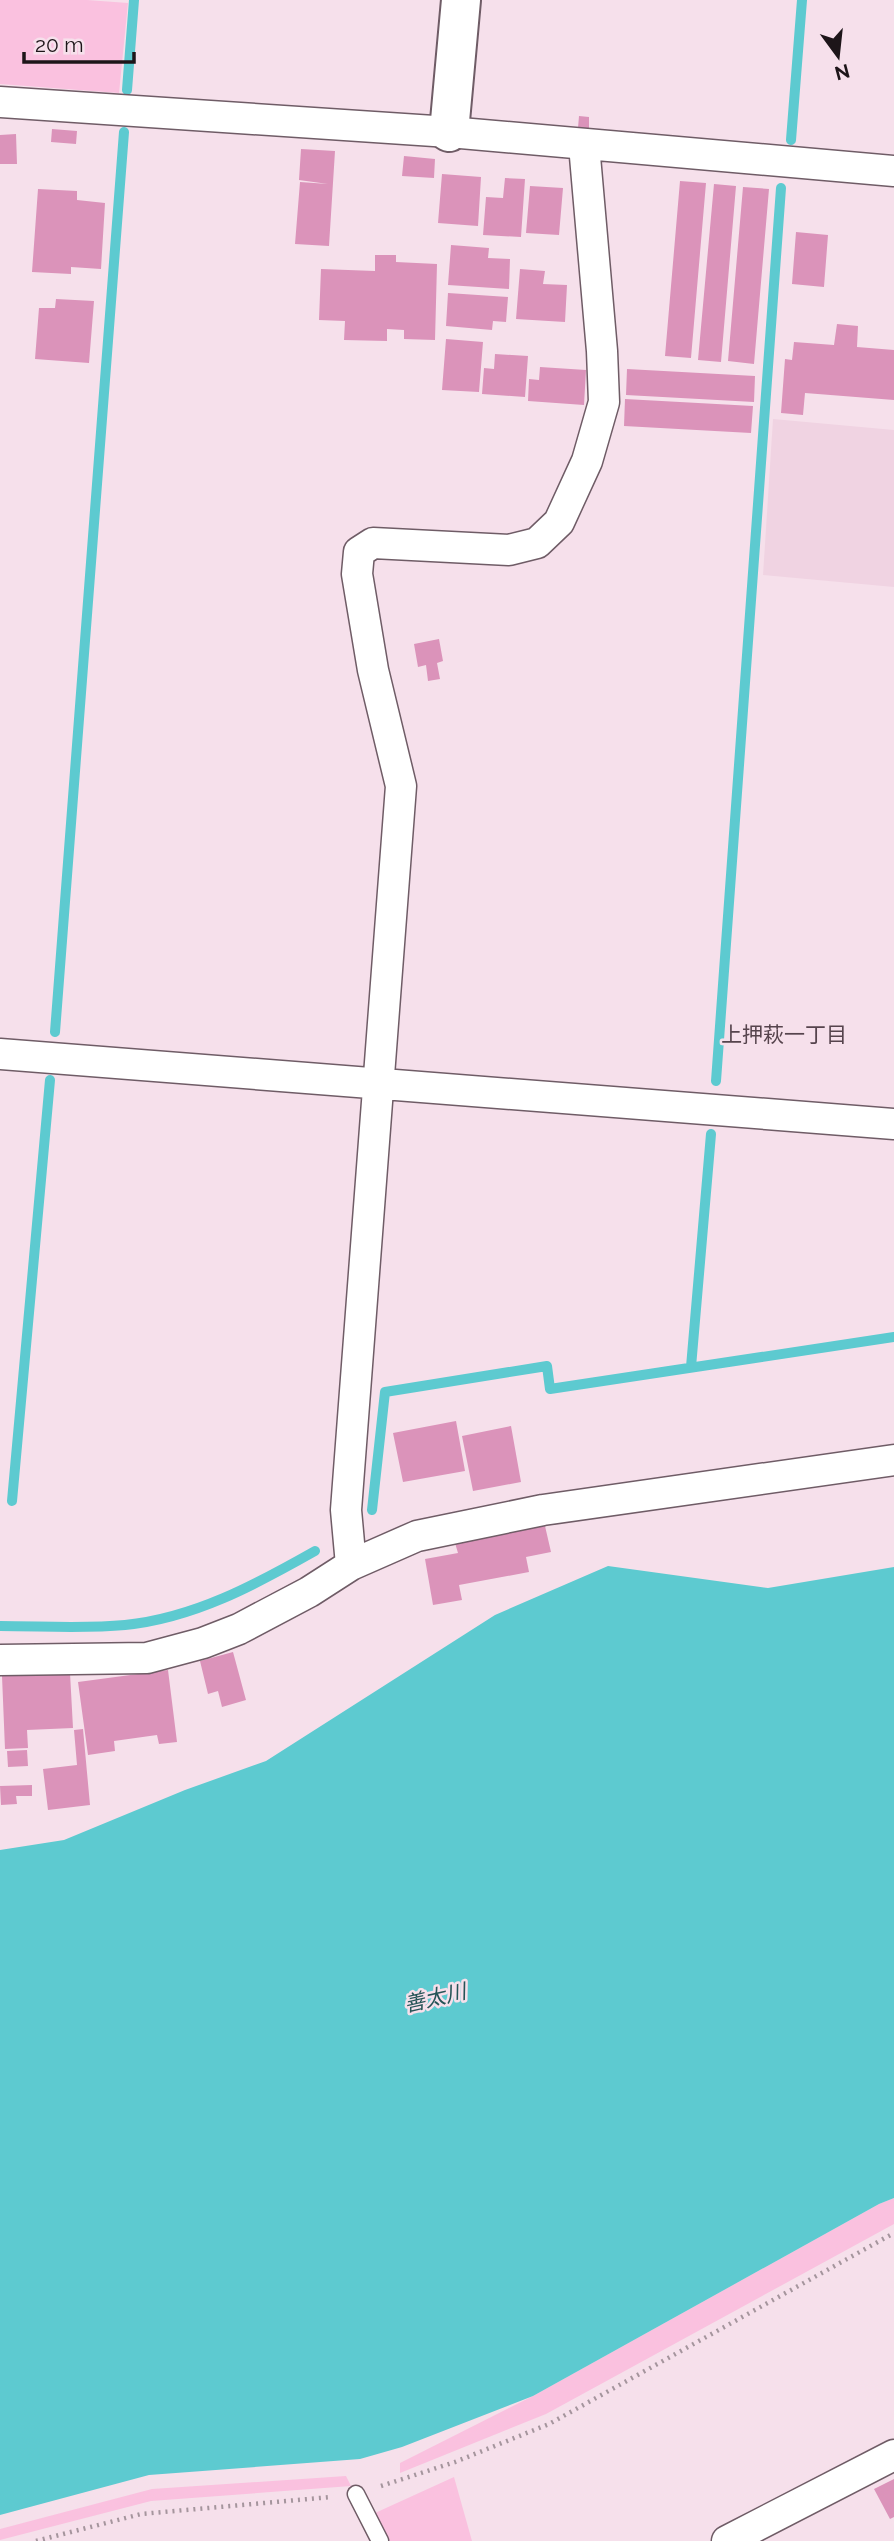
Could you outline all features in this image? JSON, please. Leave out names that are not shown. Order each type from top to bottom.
[{"type":"street","points":[[449,132],[461,0]]},
{"type":"street","points":[[0,102],[449,132],[894,171]]},
{"type":"street","points":[[351,1565],[346,1510],[401,786],[373,670],[357,573],[359,552],[373,543],[509,550],[537,543],[559,522],[587,461],[604,402],[584,145]]},
{"type":"street","points":[[0,1054],[894,1124]]},
{"type":"street","points":[[0,1660],[147,1658],[203,1643],[239,1629],[309,1592],[351,1565],[417,1536],[543,1510],[894,1460]]},
{"type":"street","points":[[727,2541],[894,2455]]},
{"type":"lane","points":[[356,2494],[380,2541]]},
{"type":"path","points":[[36,2541],[141,2514],[356,2494],[455,2462],[549,2424],[894,2233]]},
{"type":"shaded area","points":[[0,0],[128,3],[119,93],[0,84]]},
{"type":"shaded area","points":[[773,419],[894,430],[894,587],[763,575]]},
{"type":"shaded area","points":[[894,2198],[894,2224],[546,2414],[400,2473],[400,2463],[533,2396]]},
{"type":"shaded area","points":[[346,2476],[351,2486],[151,2501],[0,2540],[0,2529],[152,2489]]},
{"type":"shaded area","points":[[454,2477],[472,2541],[390,2541],[375,2513]]},
{"type":"water","name":"善太川","points":[[608,1566],[768,1588],[894,1567],[894,2198],[533,2396],[402,2447],[360,2459],[149,2475],[0,2515],[0,1850],[64,1840],[185,1790],[266,1761],[495,1615]]},
{"type":"building","points":[[579,116],[589,117],[589,129],[578,128]]},
{"type":"building","points":[[52,129],[77,131],[76,144],[51,142]]},
{"type":"building","points":[[16,134],[17,164],[0,164],[0,135]]},
{"type":"building","points":[[301,149],[335,151],[329,246],[295,244],[300,182],[328,184],[299,180]]},
{"type":"building","points":[[404,156],[435,159],[434,178],[402,176]]},
{"type":"building","points":[[442,174],[481,177],[478,226],[438,223]]},
{"type":"building","points":[[505,178],[525,179],[521,237],[483,235],[486,197],[503,198]]},
{"type":"building","points":[[680,181],[706,183],[691,358],[665,356]]},
{"type":"building","points":[[714,184],[736,186],[721,362],[698,360]]},
{"type":"building","points":[[530,186],[563,188],[559,235],[526,233]]},
{"type":"building","points":[[743,187],[769,189],[754,364],[728,361]]},
{"type":"building","points":[[38,189],[77,191],[77,200],[105,203],[101,269],[71,267],[71,274],[32,272]]},
{"type":"building","points":[[796,232],[828,235],[824,287],[792,284]]},
{"type":"building","points":[[451,245],[489,248],[488,258],[510,259],[509,289],[448,285]]},
{"type":"building","points":[[375,255],[396,255],[396,262],[437,264],[435,340],[404,339],[404,330],[387,329],[387,341],[344,340],[345,321],[319,320],[321,269],[375,271]]},
{"type":"building","points":[[520,269],[545,271],[543,284],[567,285],[565,322],[516,319]]},
{"type":"building","points":[[448,293],[508,297],[506,322],[493,321],[492,330],[446,326]]},
{"type":"building","points":[[56,299],[94,301],[89,363],[35,359],[39,308],[55,308]]},
{"type":"building","points":[[837,324],[858,326],[857,347],[894,350],[894,400],[805,393],[803,415],[781,413],[785,359],[792,360],[794,342],[834,345]]},
{"type":"building","points":[[446,339],[483,342],[479,392],[442,390]]},
{"type":"building","points":[[495,354],[528,356],[525,397],[482,394],[484,368],[494,369]]},
{"type":"building","points":[[540,367],[586,370],[584,405],[528,401],[529,379],[539,380]]},
{"type":"building","points":[[627,369],[755,376],[754,402],[626,395]]},
{"type":"building","points":[[625,399],[753,406],[751,433],[624,426]]},
{"type":"building","points":[[439,639],[443,661],[437,663],[440,679],[428,681],[426,665],[418,667],[414,644]]},
{"type":"building","points":[[456,1421],[465,1471],[403,1482],[393,1433]]},
{"type":"building","points":[[511,1426],[521,1482],[473,1491],[462,1436]]},
{"type":"building","points":[[545,1526],[551,1552],[526,1557],[529,1572],[459,1585],[462,1600],[433,1605],[425,1559],[458,1553],[455,1543]]},
{"type":"building","points":[[233,1652],[246,1700],[222,1707],[218,1691],[208,1694],[200,1661]]},
{"type":"building","points":[[168,1670],[177,1742],[159,1744],[157,1735],[114,1741],[115,1751],[88,1755],[78,1682]]},
{"type":"building","points":[[70,1673],[73,1728],[27,1730],[28,1748],[5,1749],[2,1676]]},
{"type":"building","points":[[83,1729],[90,1805],[48,1810],[43,1769],[77,1765],[74,1730]]},
{"type":"building","points":[[27,1750],[28,1766],[8,1767],[7,1751]]},
{"type":"building","points":[[32,1785],[32,1796],[16,1796],[17,1804],[1,1805],[0,1786]]},
{"type":"building","points":[[894,2479],[894,2517],[890,2519],[874,2489]]},
{"type":"waterway","points":[[127,90],[134,0]]},
{"type":"waterway","points":[[791,140],[802,0]]},
{"type":"waterway","points":[[55,1032],[124,132]]},
{"type":"waterway","points":[[716,1081],[781,188]]},
{"type":"waterway","points":[[12,1501],[50,1080]]},
{"type":"waterway","points":[[691,1367],[711,1134]]},
{"type":"waterway","points":[[372,1510],[385,1392],[547,1366],[550,1389],[894,1337]]},
{"type":"waterway","points":[[0,1626],[94,1627],[151,1621],[223,1598],[315,1551]]},
{"type":"district","name":"上押萩一丁目","points":[[784,1035]]}]
